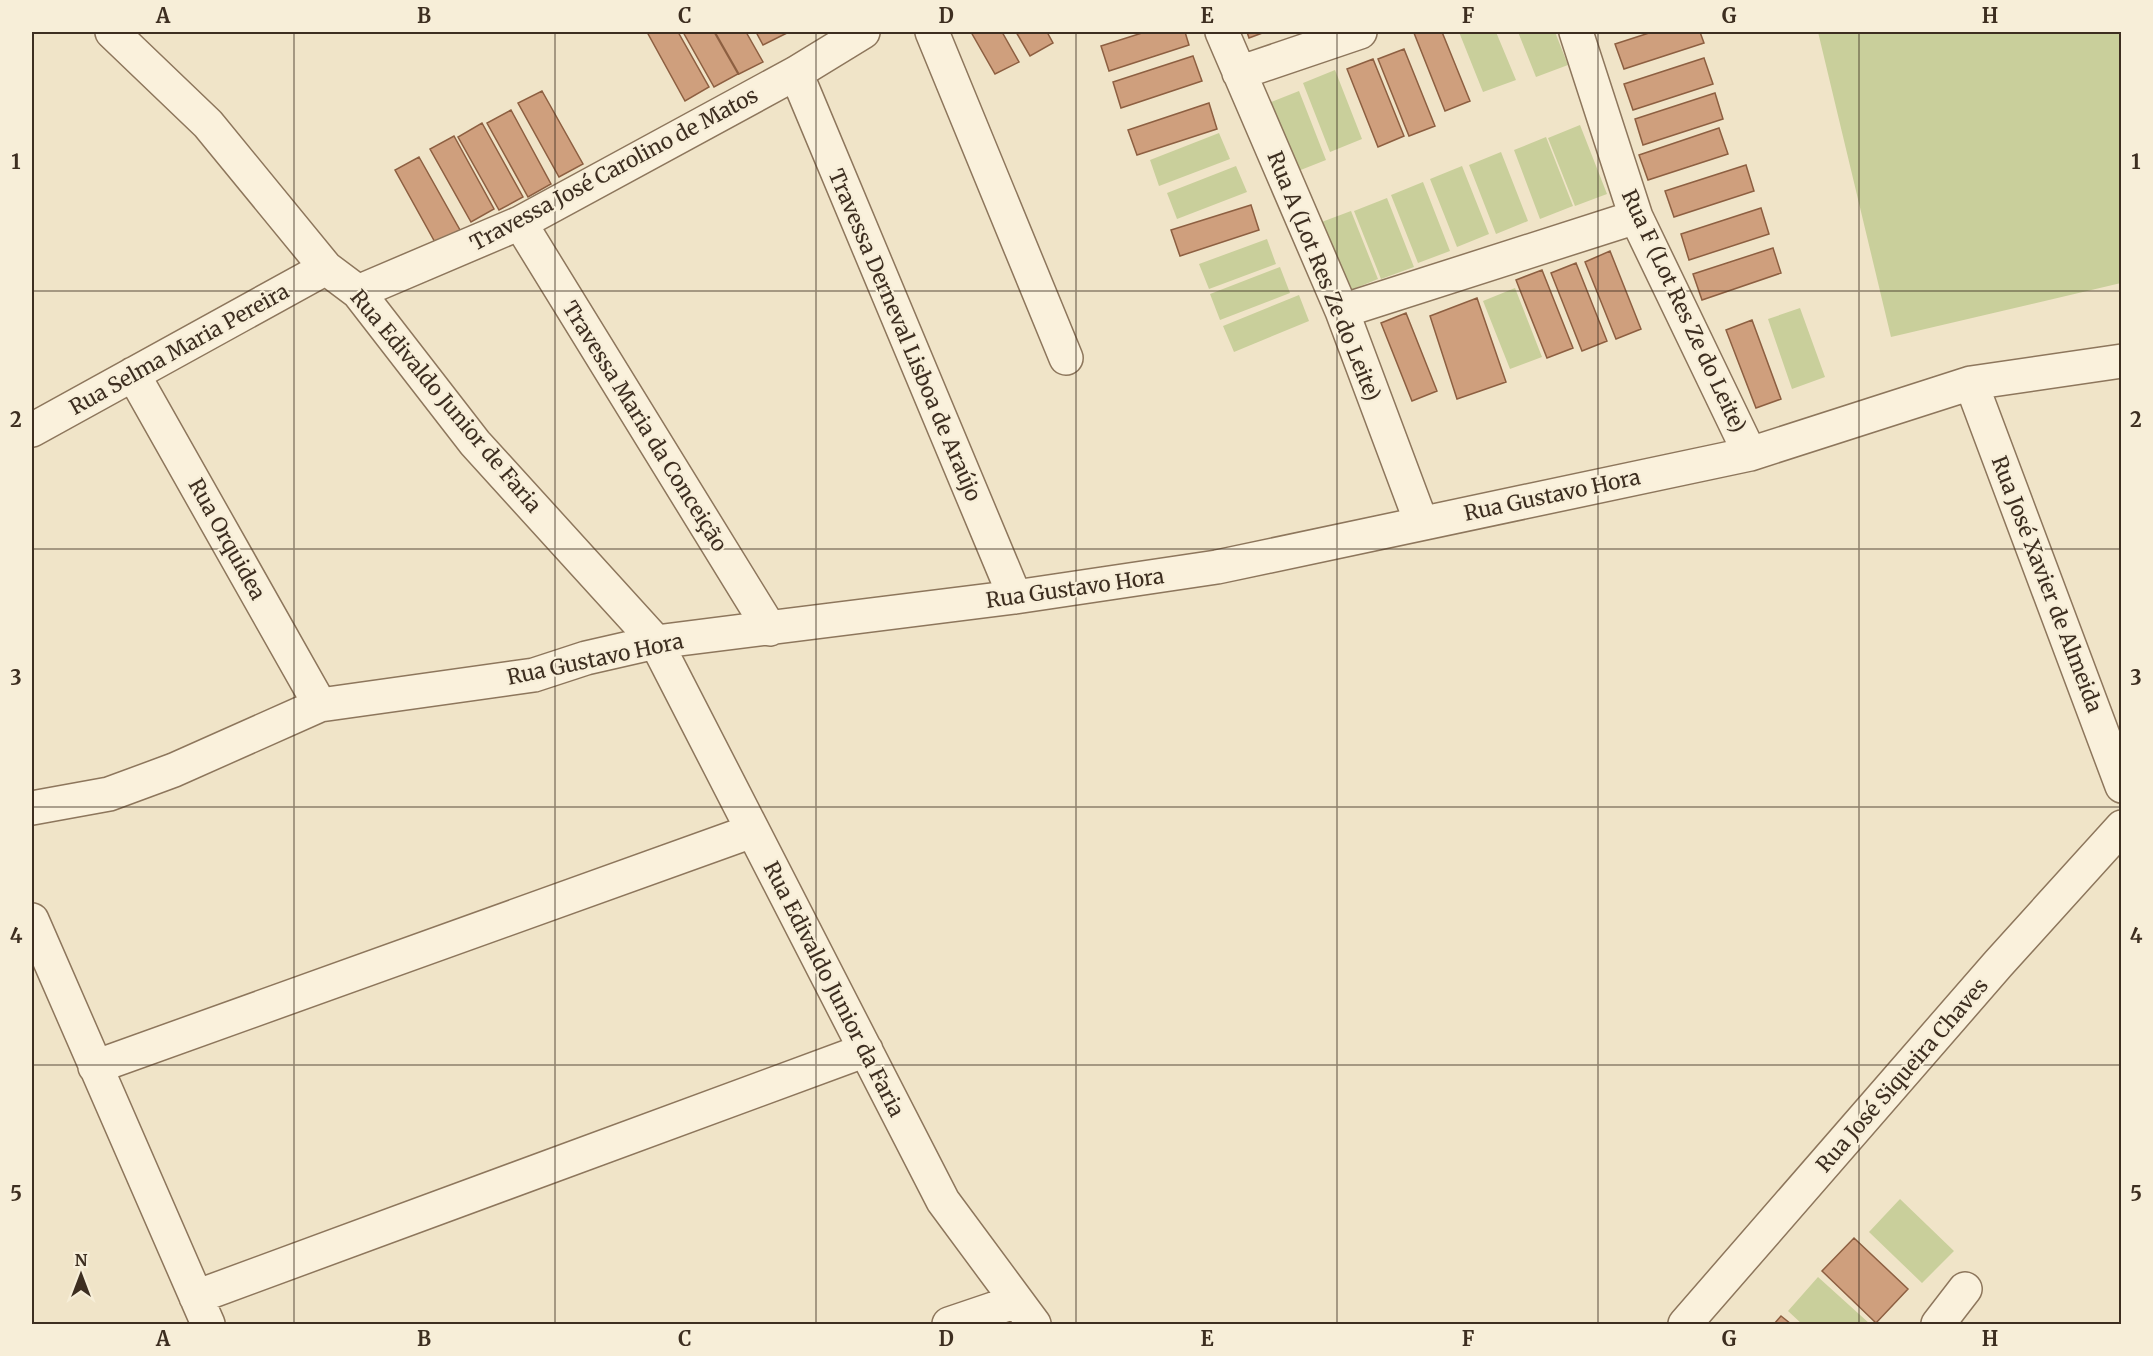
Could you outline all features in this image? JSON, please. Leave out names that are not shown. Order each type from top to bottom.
[{"type":"street","name":"Rua Edivaldo Junior de Faria","points":[[112,32],[207,124],[326,268],[358,292],[475,443],[656,642]]},
{"type":"street","name":"Travessa José Carolino de Matos","points":[[358,292],[520,223],[796,73],[863,32]]},
{"type":"street","points":[[933,32],[1066,358]]},
{"type":"street","name":"Rua A (Lot Res Ze do Leite)","points":[[1222,32],[1342,310],[1421,522]]},
{"type":"street","points":[[1239,73],[1360,32]]},
{"type":"street","name":"Rua F (Lot Res Ze do Leite)","points":[[1576,32],[1636,217],[1750,454]]},
{"type":"street","name":"Travessa Derneval Lisboa de Araújo","points":[[796,73],[1015,597]]},
{"type":"street","points":[[1342,310],[1636,217]]},
{"type":"street","name":"Travessa Maria da Conceição","points":[[520,223],[770,629]]},
{"type":"street","name":"Rua Selma Maria Pereira","points":[[32,430],[326,268]]},
{"type":"street","name":"Rua Gustavo Hora","points":[[32,808],[109,794],[174,770],[320,705],[534,675],[586,658],[656,642],[1015,597],[1217,567],[1750,454],[1971,383],[2121,361]]},
{"type":"street","name":"Rua Orquidea","points":[[133,374],[320,705]]},
{"type":"street","name":"Rua José Xavier de Almeida","points":[[1971,383],[2121,786]]},
{"type":"street","name":"Rua Edivaldo Junior da Faria","points":[[656,642],[943,1201],[1025,1313]]},
{"type":"street","name":"Rua José Siqueira Chaves","points":[[1686,1324],[1998,964],[2121,827]]},
{"type":"street","points":[[95,1067],[752,831]]},
{"type":"street","points":[[32,920],[202,1311],[866,1050]]},
{"type":"street","points":[[1938,1324],[1965,1289]]},
{"type":"street","points":[[950,1324],[1025,1313]]},
{"type":"green space","points":[[1459,32],[1496,32],[1516,80],[1483,92]]},
{"type":"green space","points":[[1518,32],[1555,32],[1568,65],[1536,77]]},
{"type":"green space","points":[[1818,32],[2121,32],[2121,283],[1891,337]]},
{"type":"green space","points":[[1335,70],[1362,139],[1330,152],[1303,83]]},
{"type":"green space","points":[[1299,91],[1326,160],[1293,173],[1266,104]]},
{"type":"green space","points":[[1580,125],[1607,194],[1575,206],[1548,138]]},
{"type":"green space","points":[[1219,133],[1230,159],[1159,186],[1150,160]]},
{"type":"green space","points":[[1546,137],[1573,206],[1540,219],[1514,150]]},
{"type":"green space","points":[[1501,152],[1528,221],[1496,234],[1469,165]]},
{"type":"green space","points":[[1236,166],[1247,192],[1177,219],[1167,193]]},
{"type":"green space","points":[[1462,166],[1489,234],[1457,247],[1430,179]]},
{"type":"green space","points":[[1423,182],[1450,251],[1418,263],[1391,195]]},
{"type":"green space","points":[[1387,198],[1414,267],[1381,279],[1354,211]]},
{"type":"green space","points":[[1351,211],[1378,279],[1346,292],[1319,223]]},
{"type":"green space","points":[[1267,239],[1276,264],[1209,289],[1199,264]]},
{"type":"green space","points":[[1280,267],[1290,293],[1220,320],[1210,294]]},
{"type":"green space","points":[[1515,288],[1542,357],[1510,369],[1483,301]]},
{"type":"green space","points":[[1299,295],[1309,321],[1234,352],[1223,326]]},
{"type":"green space","points":[[1800,308],[1825,377],[1792,389],[1768,319]]},
{"type":"green space","points":[[1900,1199],[1954,1251],[1922,1283],[1869,1232]]},
{"type":"green space","points":[[1818,1277],[1870,1324],[1802,1324],[1788,1311]]},
{"type":"building","points":[[647,32],[678,32],[709,87],[685,101]]},
{"type":"building","points":[[683,32],[714,32],[738,74],[714,87]]},
{"type":"building","points":[[715,32],[746,32],[763,62],[739,74]]},
{"type":"building","points":[[756,32],[786,32],[787,33],[763,45]]},
{"type":"building","points":[[971,32],[1002,32],[1019,62],[995,74]]},
{"type":"building","points":[[1016,32],[1047,32],[1053,43],[1030,56]]},
{"type":"building","points":[[1145,32],[1185,32],[1189,45],[1109,71],[1101,46]]},
{"type":"building","points":[[1247,32],[1265,32],[1249,38]]},
{"type":"building","points":[[1442,32],[1470,101],[1445,111],[1414,33]]},
{"type":"building","points":[[1652,32],[1700,32],[1704,43],[1624,69],[1615,44]]},
{"type":"building","points":[[1404,49],[1435,126],[1409,136],[1378,59]]},
{"type":"building","points":[[1193,56],[1202,81],[1121,108],[1113,82]]},
{"type":"building","points":[[1704,58],[1713,84],[1633,110],[1624,84]]},
{"type":"building","points":[[1373,59],[1404,136],[1378,147],[1347,69]]},
{"type":"building","points":[[542,91],[583,164],[559,177],[518,103]]},
{"type":"building","points":[[1715,93],[1723,119],[1643,145],[1635,119]]},
{"type":"building","points":[[1209,103],[1217,129],[1137,155],[1128,130]]},
{"type":"building","points":[[511,110],[551,184],[528,197],[487,123]]},
{"type":"building","points":[[482,123],[523,197],[499,210],[458,137]]},
{"type":"building","points":[[1719,128],[1728,154],[1648,180],[1639,155]]},
{"type":"building","points":[[454,136],[494,209],[471,222],[430,149]]},
{"type":"building","points":[[419,157],[460,230],[436,244],[395,170]]},
{"type":"building","points":[[1746,165],[1754,191],[1674,217],[1665,191]]},
{"type":"building","points":[[1251,205],[1259,230],[1180,256],[1171,230]]},
{"type":"building","points":[[1761,208],[1769,234],[1689,260],[1681,234]]},
{"type":"building","points":[[1773,248],[1781,273],[1702,300],[1693,274]]},
{"type":"building","points":[[1610,251],[1641,329],[1616,339],[1585,262]]},
{"type":"building","points":[[1576,263],[1607,341],[1582,351],[1551,273]]},
{"type":"building","points":[[1542,270],[1573,348],[1547,358],[1516,280]]},
{"type":"building","points":[[1477,298],[1506,382],[1457,399],[1430,316]]},
{"type":"building","points":[[1406,313],[1437,391],[1412,401],[1381,323]]},
{"type":"building","points":[[1752,320],[1781,399],[1756,408],[1726,330]]},
{"type":"building","points":[[1854,1238],[1908,1289],[1876,1323],[1822,1271]]},
{"type":"building","points":[[1781,1316],[1791,1324],[1774,1324]]}]
